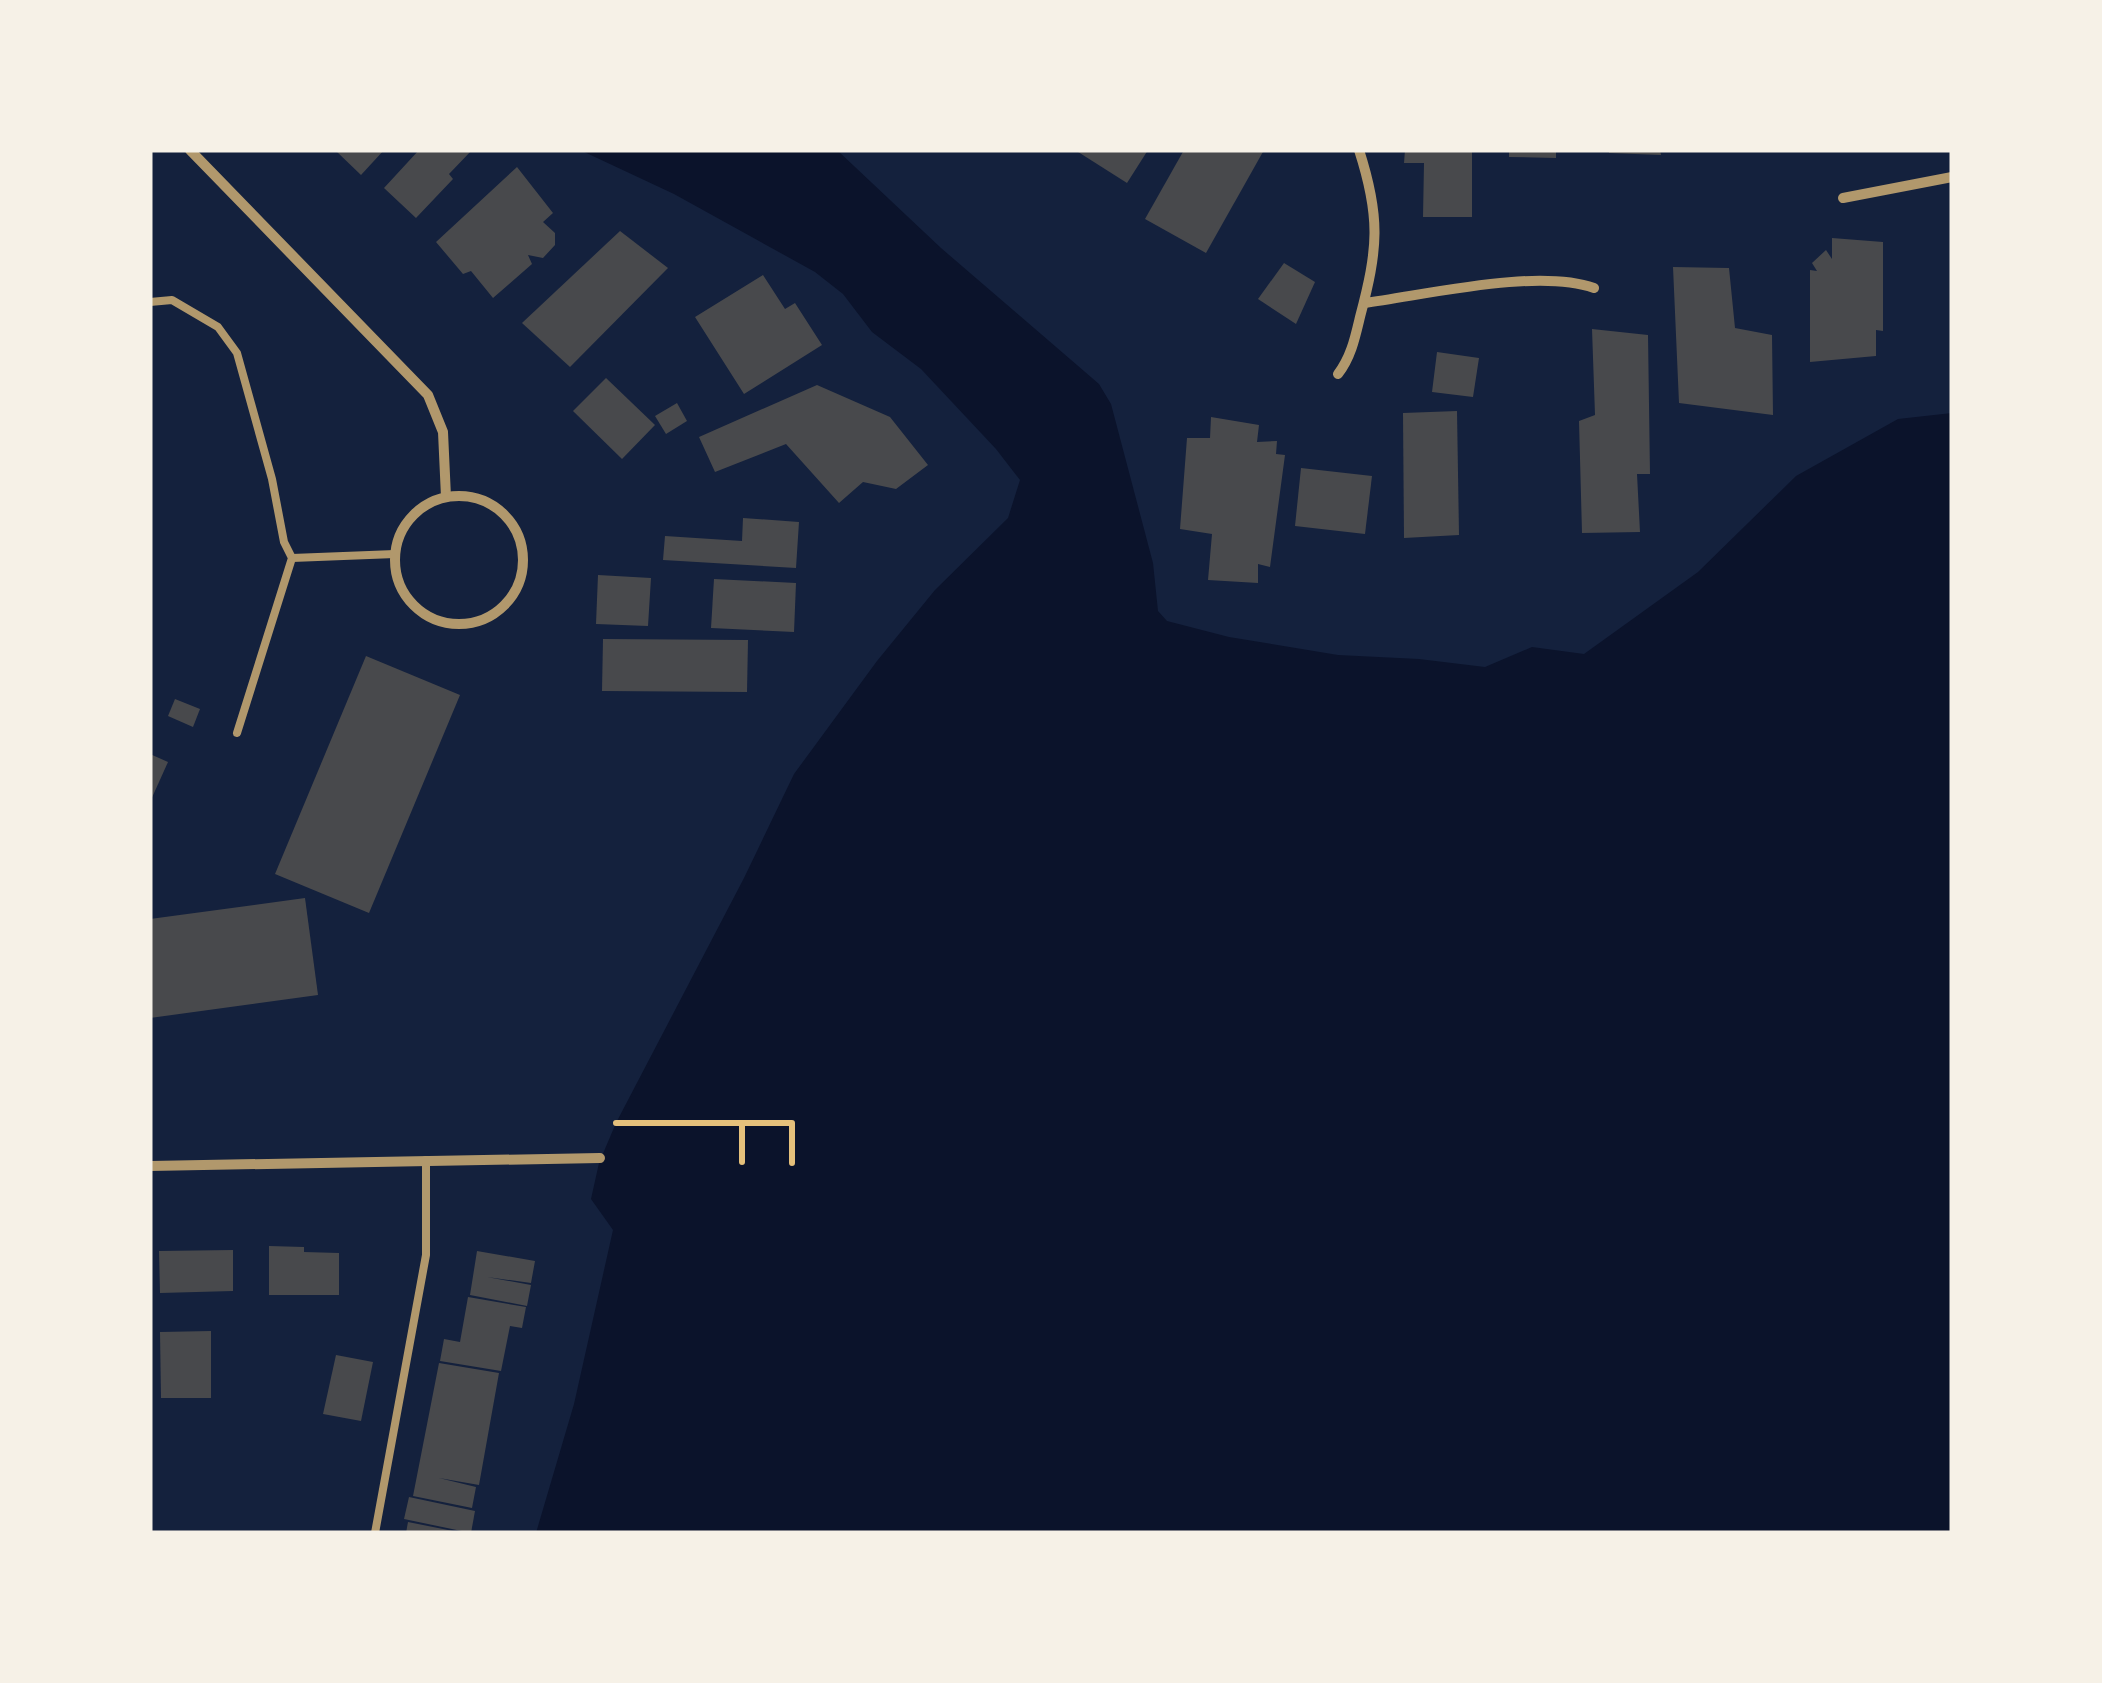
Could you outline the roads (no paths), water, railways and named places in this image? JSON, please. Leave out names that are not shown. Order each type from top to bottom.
[{"type":"street","points":[[190,150],[428,395],[443,432],[446,497]]},
{"type":"street","points":[[1338,374],[1348,360],[1375,262],[1374,211],[1360,150]]},
{"type":"street","points":[[1843,198],[1952,177]]},
{"type":"street","points":[[1364,303],[1543,279],[1574,281],[1594,288]]},
{"type":"street","points":[[468,496],[490,503],[507,517],[519,536],[523,558],[520,579],[509,599],[494,613],[476,621],[455,623],[435,619],[418,609],[404,593],[396,574],[394,554],[411,516],[446,497],[468,496]]},
{"type":"street","points":[[150,1166],[600,1158]]},
{"type":"lane","points":[[150,302],[172,300],[218,327],[236,353],[272,479],[284,542],[292,558],[236,733]]},
{"type":"lane","points":[[292,558],[394,554]]},
{"type":"lane","points":[[375,1533],[426,1254],[426,1160]]},
{"type":"water","points":[[580,150],[837,150],[941,248],[1099,384],[1111,404],[1153,563],[1158,611],[1167,621],[1229,637],[1338,655],[1485,667],[1532,647],[1584,654],[1698,572],[1796,476],[1898,419],[1952,413],[1952,1533],[536,1533],[574,1404],[613,1230],[591,1199],[599,1163],[616,1123],[794,774],[935,590],[1008,518],[1020,480],[921,369],[872,332],[843,294],[815,272],[674,194]]}]
